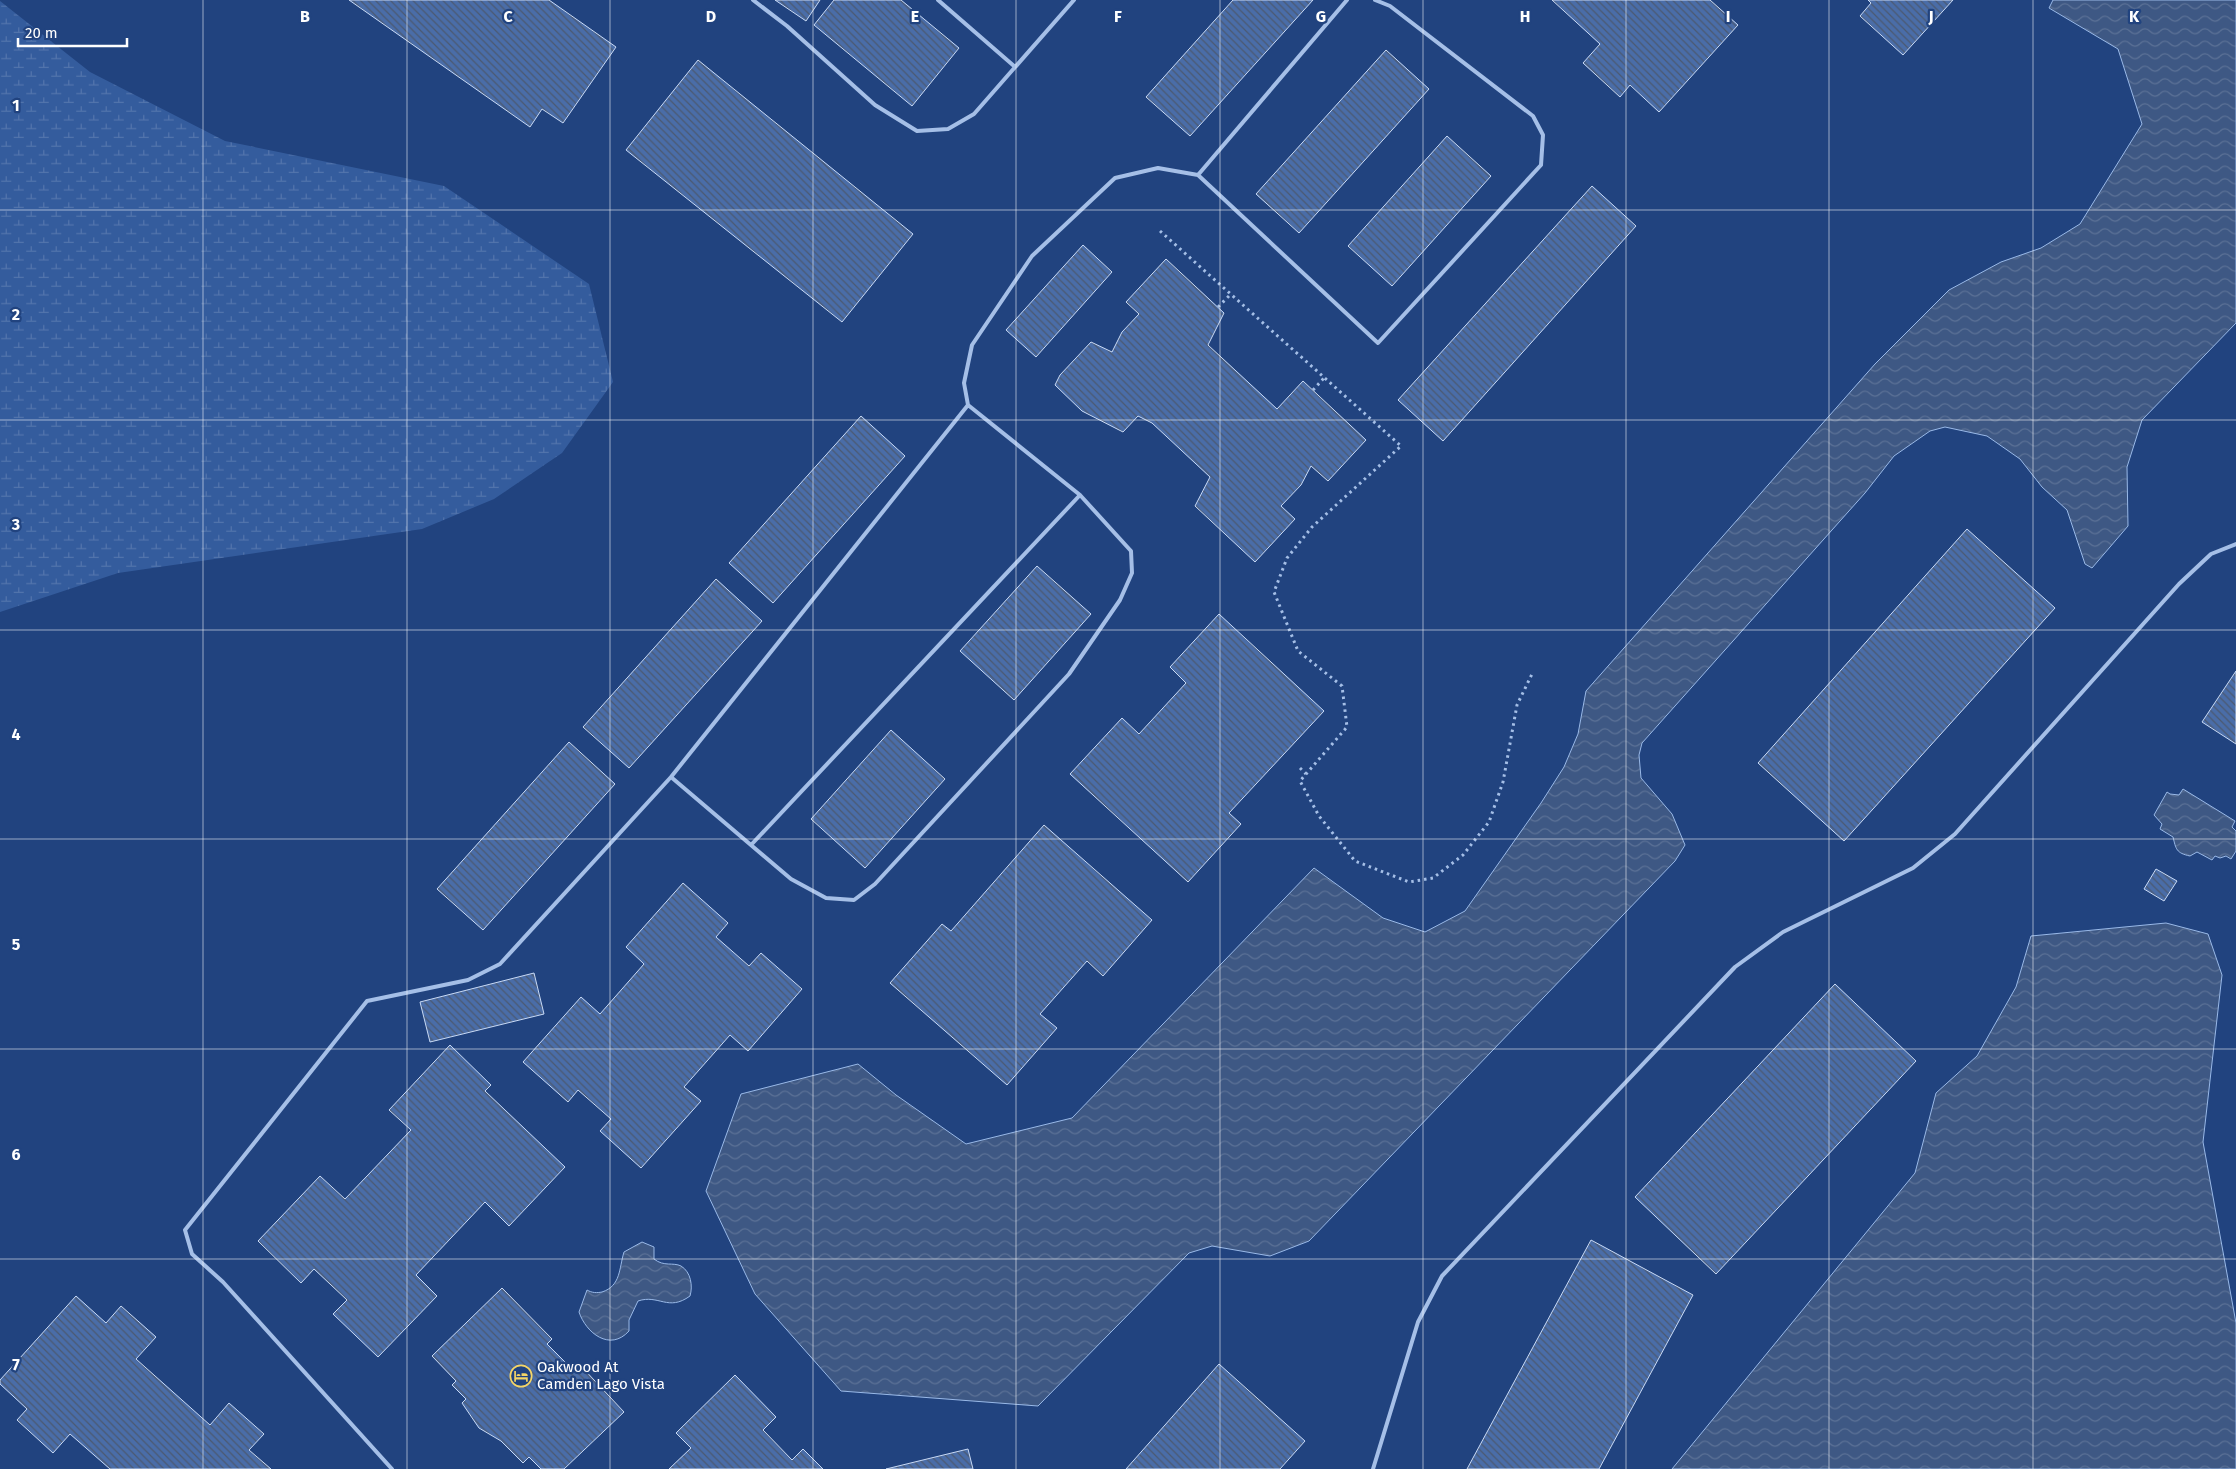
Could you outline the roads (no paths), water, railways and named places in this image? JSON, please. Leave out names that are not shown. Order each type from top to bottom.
[{"type":"lane","points":[[753,0],[787,26],[876,105],[916,130],[948,129],[974,114],[1014,66],[1074,0]]},
{"type":"lane","points":[[938,0],[1014,66]]},
{"type":"lane","points":[[1198,175],[1347,0]]},
{"type":"lane","points":[[671,777],[790,879],[826,898],[854,900],[875,884],[1069,674],[1120,600],[1132,572],[1131,551],[1080,494],[968,405],[964,383],[972,345],[1032,256],[1115,178],[1158,168],[1198,175],[1378,343],[1541,165],[1543,135],[1532,116],[1390,6],[1375,0]]},
{"type":"lane","points":[[392,1469],[223,1282],[192,1254],[185,1230],[367,1001],[468,980],[500,964],[671,777],[968,405]]},
{"type":"lane","points":[[751,845],[1080,494]]},
{"type":"lane","points":[[1373,1469],[1418,1322],[1442,1276],[1735,967],[1783,932],[1913,868],[1955,834],[2179,584],[2211,554],[2236,544]]},
{"type":"water","points":[[2053,0],[2236,0],[2236,323],[2142,420],[2127,467],[2128,526],[2092,568],[2085,564],[2067,510],[2042,487],[2020,459],[1987,436],[1945,427],[1930,431],[1894,456],[1865,493],[1642,743],[1639,755],[1641,778],[1672,814],[1685,845],[1675,861],[1309,1241],[1270,1256],[1212,1246],[1189,1253],[1038,1406],[841,1391],[755,1294],[706,1191],[741,1094],[858,1064],[896,1095],[966,1144],[1072,1118],[1314,868],[1383,918],[1425,932],[1465,911],[1564,767],[1578,734],[1586,691],[1875,364],[1949,290],[2001,262],[2041,248],[2080,224],[2142,124],[2118,49],[2049,8]]},
{"type":"water","points":[[2183,789],[2235,821],[2232,827],[2236,831],[2236,851],[2231,859],[2226,856],[2220,858],[2215,856],[2212,860],[2197,852],[2190,856],[2179,852],[2173,837],[2160,829],[2162,824],[2154,815],[2167,792],[2179,795]]},
{"type":"water","points":[[2166,923],[2208,934],[2222,975],[2203,1142],[2236,1323],[2236,1469],[1672,1469],[1915,1173],[1936,1093],[1977,1056],[2016,987],[2031,936]]},
{"type":"water","points":[[642,1242],[654,1247],[654,1259],[665,1264],[681,1266],[687,1272],[691,1288],[690,1296],[676,1303],[645,1299],[638,1301],[629,1320],[629,1331],[622,1337],[607,1340],[593,1333],[587,1327],[579,1312],[587,1290],[594,1293],[602,1292],[613,1285],[618,1276],[624,1252]]},
{"type":"place","name":"Oakwood At Camden Lago Vista","points":[[521,1376]]}]
